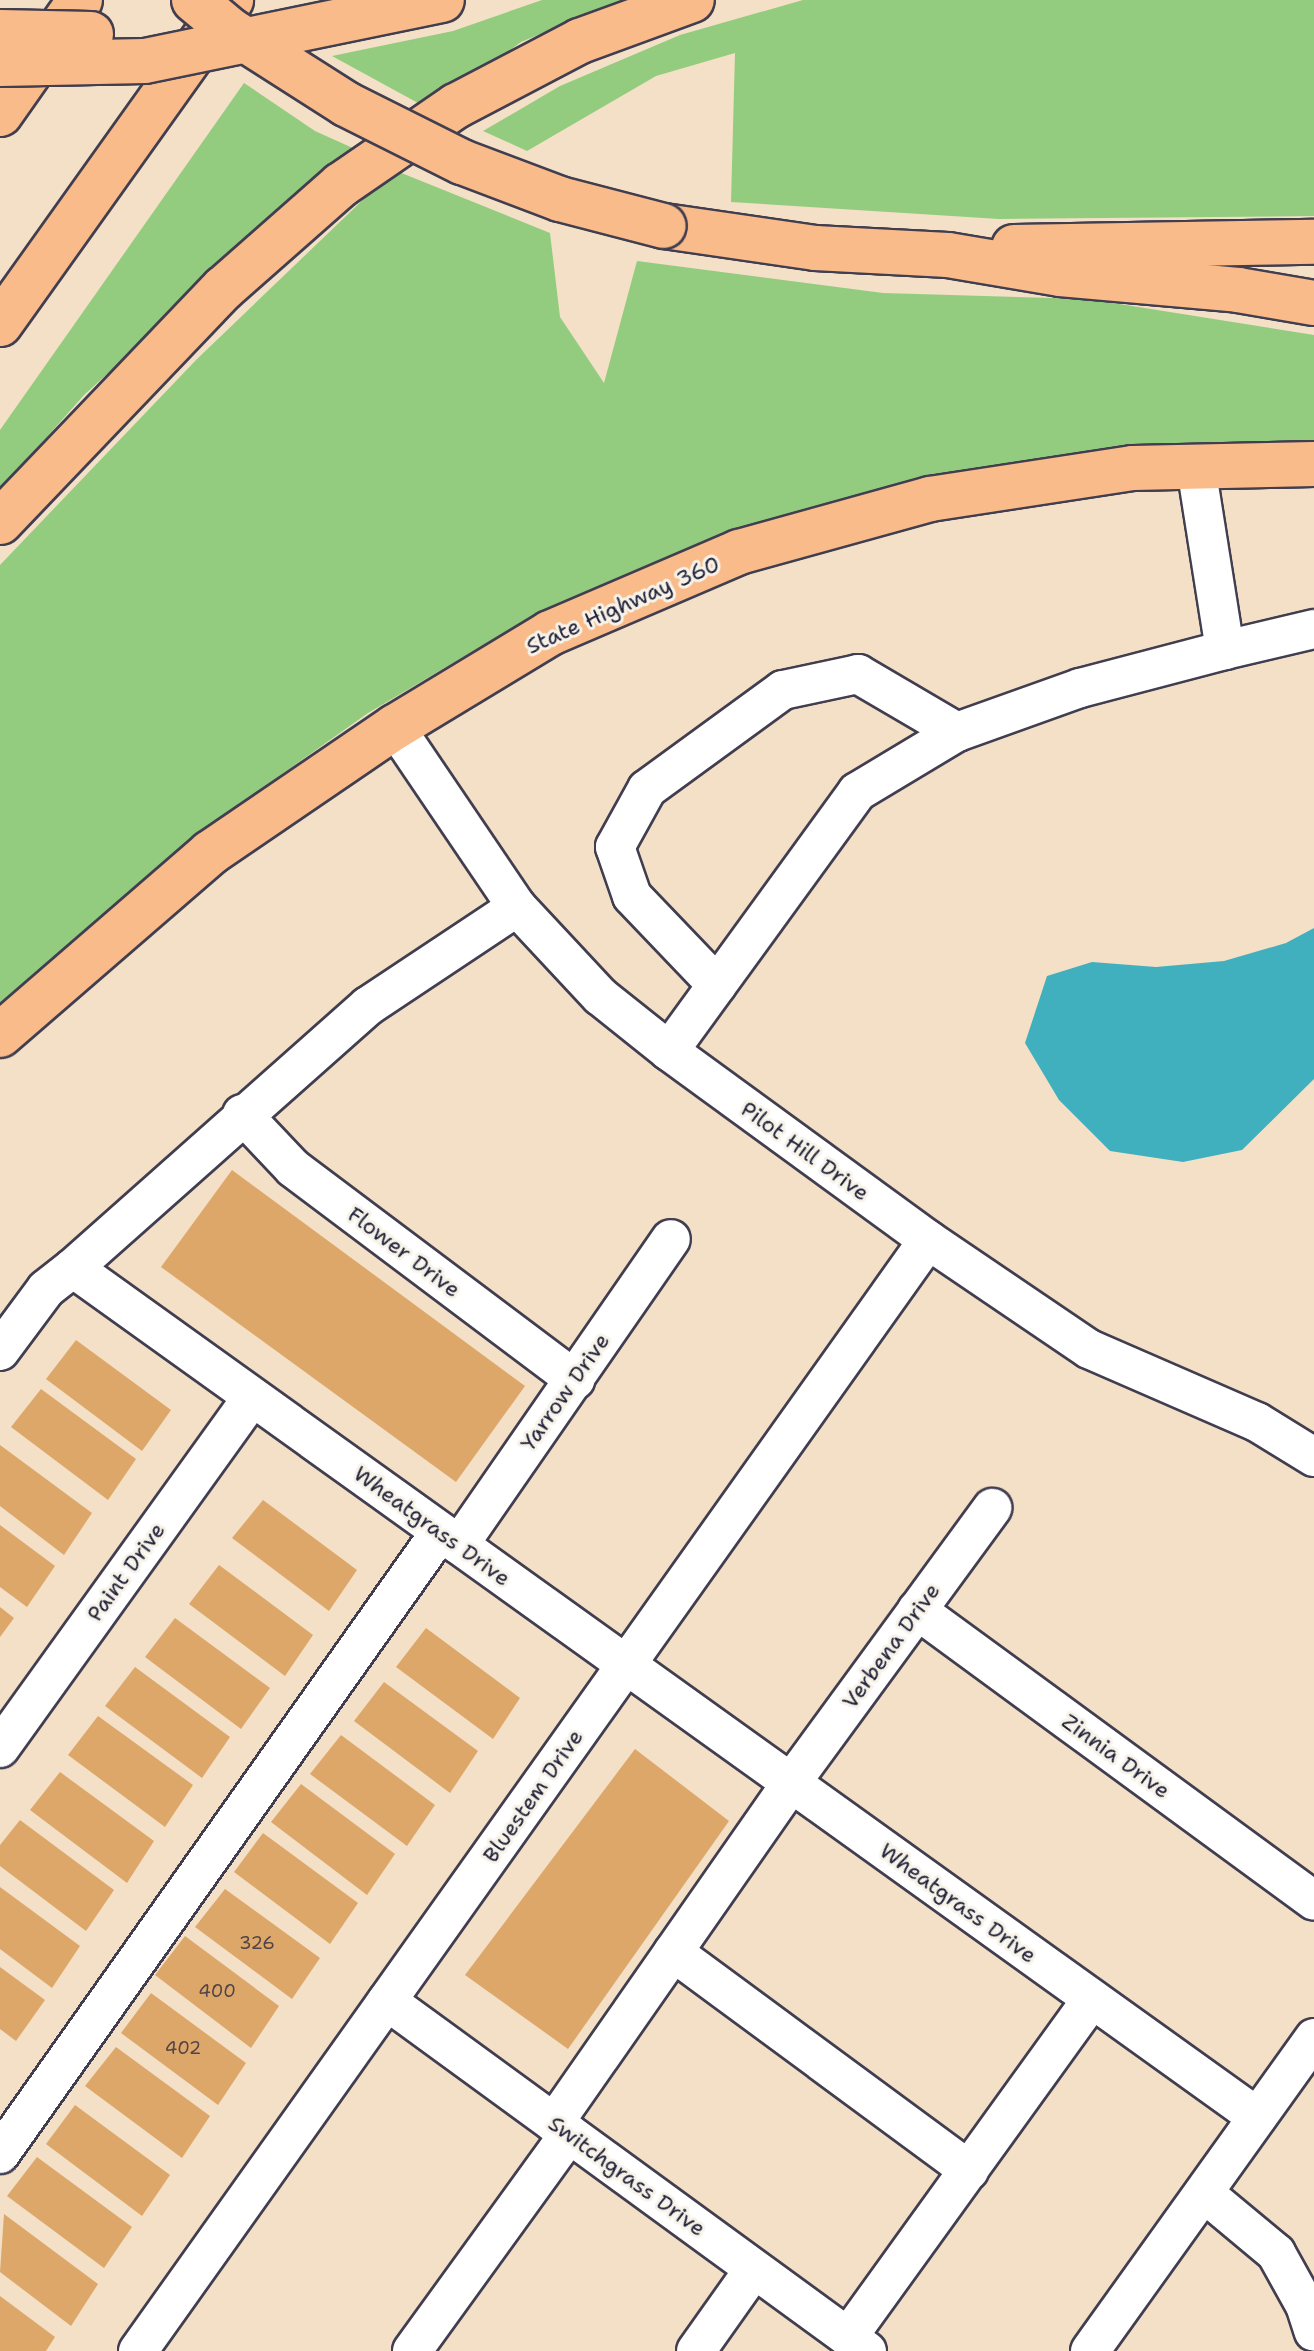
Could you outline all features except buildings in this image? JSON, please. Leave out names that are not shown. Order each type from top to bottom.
[{"type":"main road","points":[[0,114],[80,0]]},
{"type":"main road","points":[[194,0],[230,30],[346,104],[462,162],[560,199],[664,226],[815,248],[948,255],[1060,274],[1238,290],[1314,303]]},
{"type":"main road","points":[[0,324],[231,0]]},
{"type":"main road","points":[[0,64],[145,61],[442,0]]},
{"type":"main road","points":[[0,522],[224,288],[341,185],[456,106],[580,41],[692,0]]},
{"type":"main road","points":[[0,32],[126,34],[212,47]]},
{"type":"main road","points":[[948,255],[1040,245],[1314,242]]},
{"type":"main road","name":"State Highway 360","points":[[0,1035],[210,853],[395,727],[550,633],[739,552],[930,499],[1133,468],[1314,464]]},
{"type":"street","points":[[1196,466],[1225,650]]},
{"type":"street","points":[[669,1051],[857,792],[957,732],[1080,688],[1314,629]]},
{"type":"street","points":[[717,985],[632,896],[615,847],[647,789],[783,690],[858,674],[957,732]]},
{"type":"street","name":"Pilot Hill Drive","points":[[395,727],[517,907],[600,996],[669,1051],[928,1240],[1089,1349],[1257,1422],[1314,1457]]},
{"type":"street","points":[[0,1351],[46,1289],[242,1114],[368,1006],[517,907]]},
{"type":"street","name":"Flower Drive","points":[[242,1114],[293,1168],[575,1380]]},
{"type":"street","name":"Yarrow Drive","points":[[0,2154],[450,1538],[575,1380],[671,1239]]},
{"type":"street","name":"Bluestem Drive","points":[[138,2351],[928,1240]]},
{"type":"street","name":"Wheatgrass Drive","points":[[73,1268],[1257,2117]]},
{"type":"street","name":"Paint Drive","points":[[6,1728],[252,1397]]},
{"type":"street","name":"Verbena Drive","points":[[412,2351],[562,2128],[673,1952],[791,1783],[992,1508]]},
{"type":"street","name":"Zinnia Drive","points":[[917,1610],[1314,1901]]},
{"type":"street","points":[[673,1952],[969,2170]]},
{"type":"street","points":[[858,2344],[969,2170],[1092,1999]]},
{"type":"street","name":"Switchgrass Drive","points":[[387,2001],[858,2344]]},
{"type":"street","points":[[1090,2351],[1314,2038]]},
{"type":"street","points":[[1204,2193],[1276,2253],[1314,2332]]},
{"type":"street","points":[[696,2351],[754,2269]]},
{"type":"green space","points":[[542,0],[623,0],[521,42],[429,109],[332,56],[453,31]]},
{"type":"green space","points":[[803,0],[1314,0],[1314,216],[999,219],[731,202],[735,53],[656,76],[527,151],[483,131],[560,86],[680,35]]},
{"type":"green space","points":[[244,83],[315,131],[355,149],[84,395],[0,490],[0,430]]},
{"type":"green space","points":[[394,170],[550,233],[560,317],[604,383],[637,261],[883,293],[1088,299],[1314,335],[1314,443],[827,505],[681,551],[517,625],[368,713],[196,835],[0,1007],[0,565],[197,359]]},
{"type":"water","points":[[1314,928],[1314,1079],[1242,1150],[1183,1162],[1110,1151],[1059,1100],[1025,1043],[1047,976],[1092,962],[1156,967],[1224,961],[1286,943]]}]
